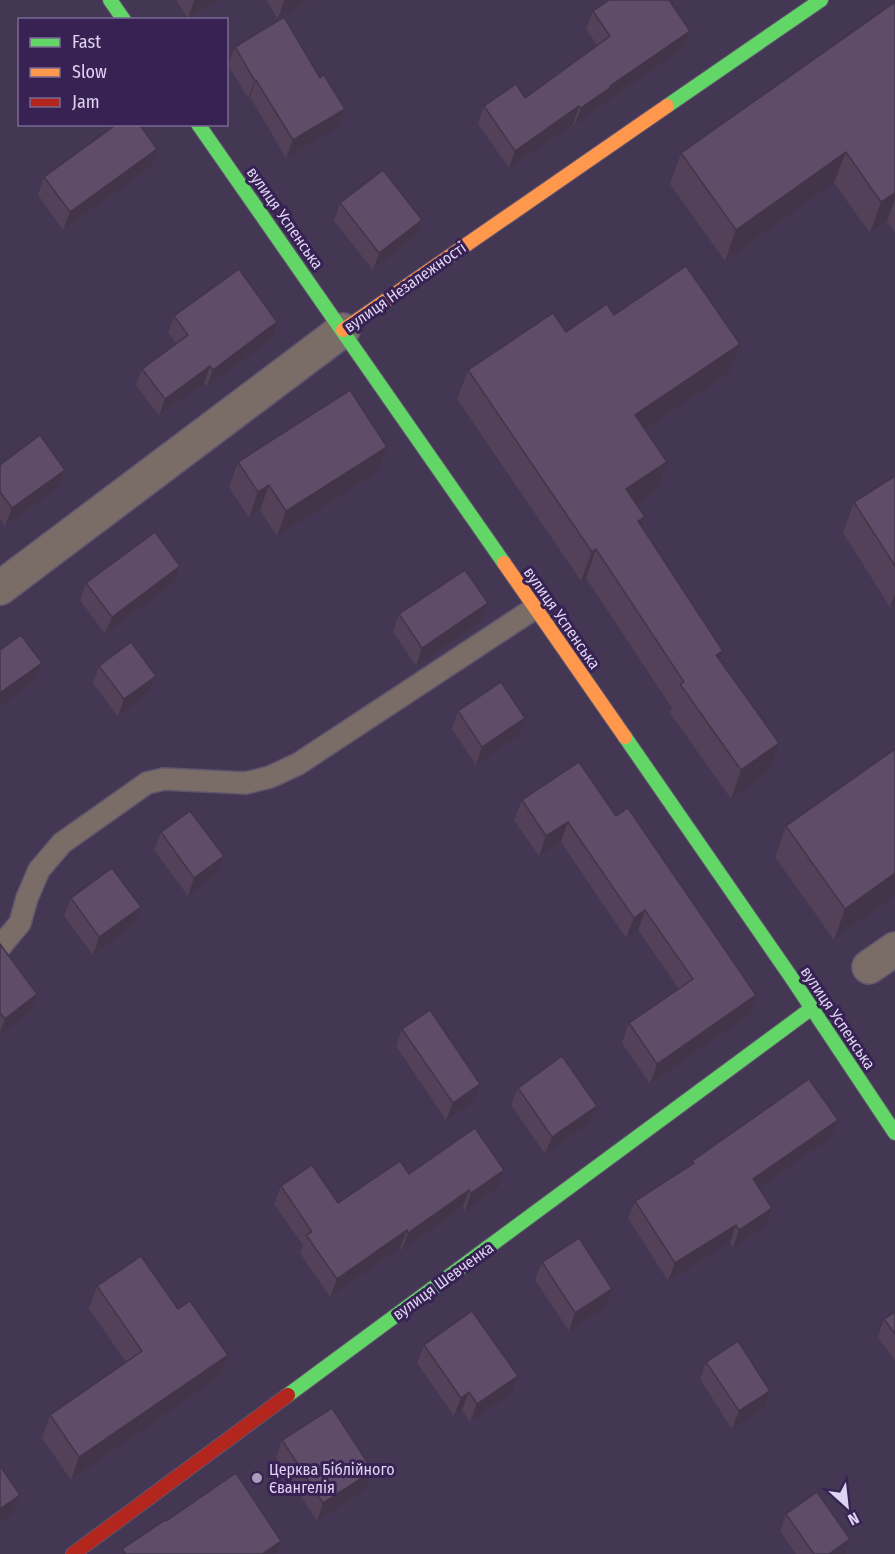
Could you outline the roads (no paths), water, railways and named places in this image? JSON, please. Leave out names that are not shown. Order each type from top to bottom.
[{"type":"street","points":[[110,0],[123,18]]},
{"type":"street","name":"вулиця Незалежності","points":[[0,588],[343,330],[821,0]]},
{"type":"street","name":"вулиця Успенська","points":[[199,126],[812,1008],[895,1133]]},
{"type":"street","points":[[869,967],[895,949]]},
{"type":"street","name":"вулиця Шевченка","points":[[73,1554],[812,1008]]},
{"type":"lane","points":[[0,947],[20,923],[27,898],[39,870],[62,843],[147,783],[164,779],[246,783],[270,777],[298,764],[535,608]]},
{"type":"place","name":"Церква Біблійного Євангелія","points":[[257,1478]]}]
